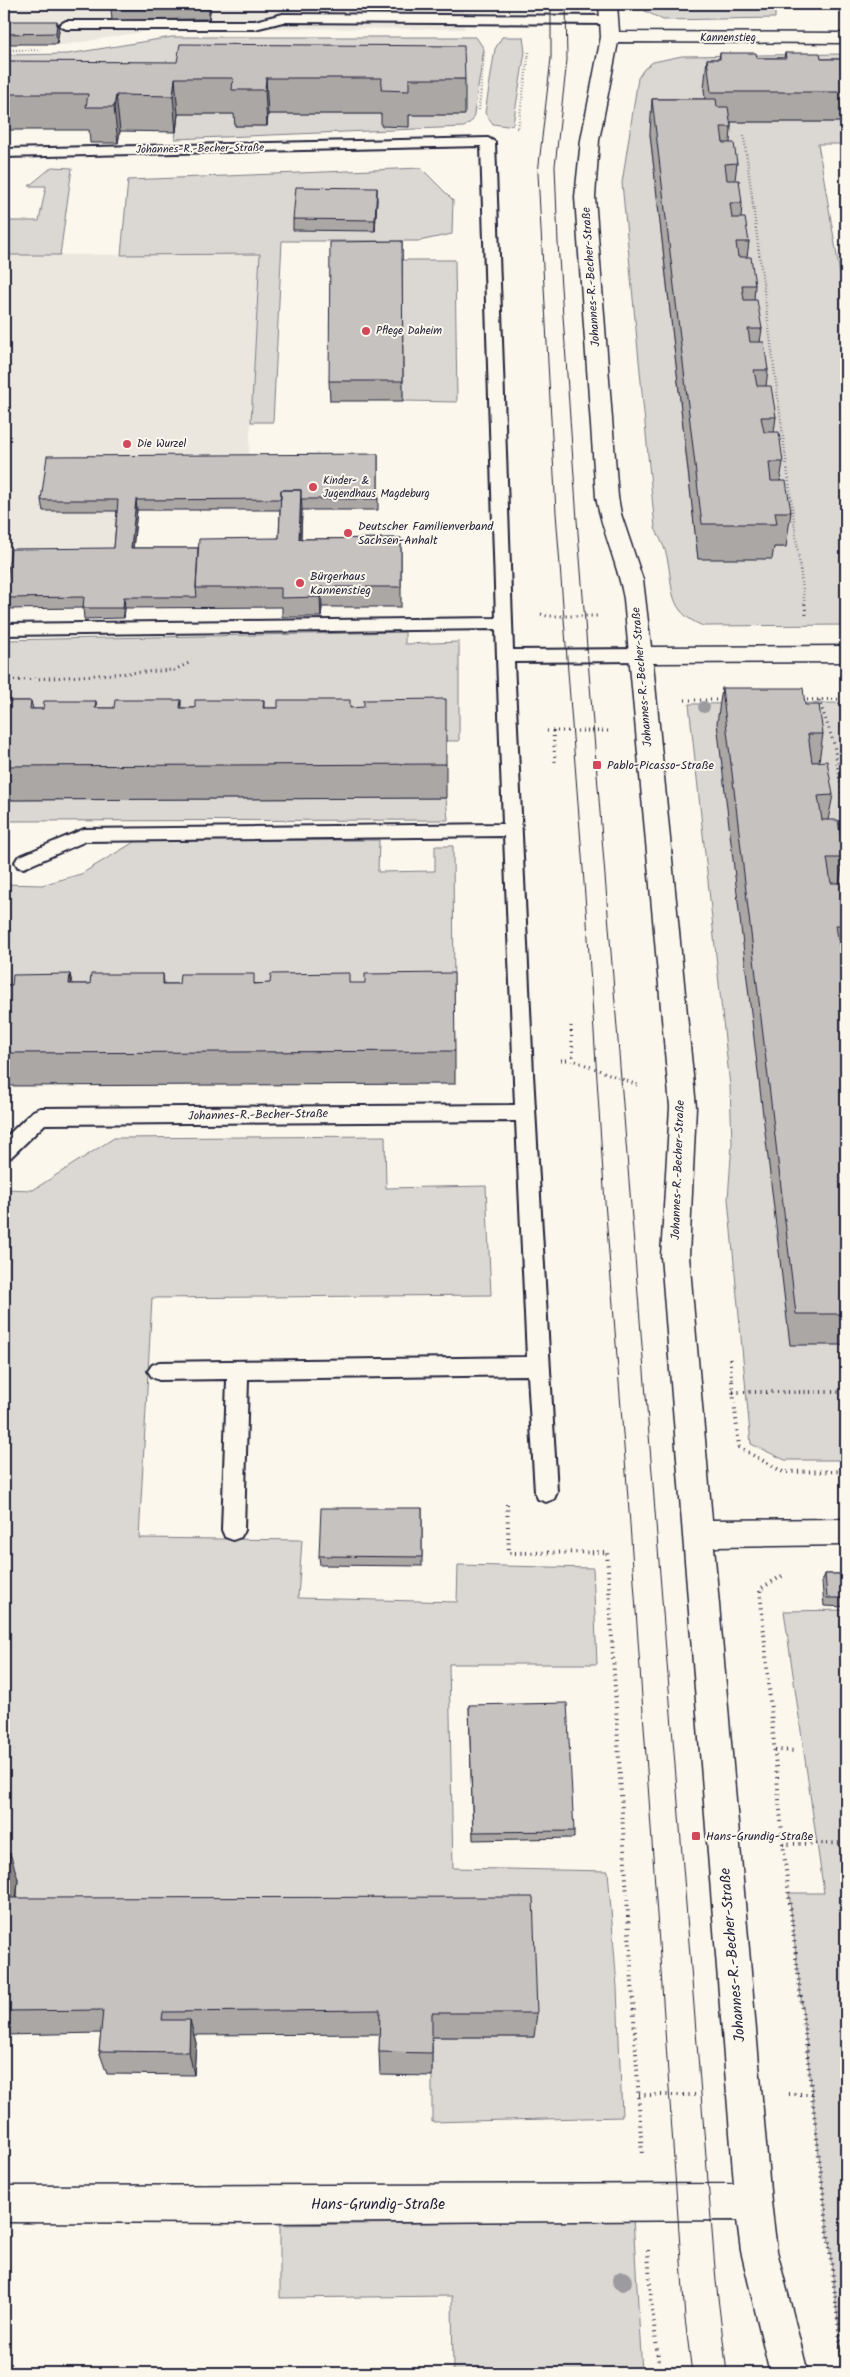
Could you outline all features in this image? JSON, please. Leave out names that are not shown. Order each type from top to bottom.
[{"type":"street","name":"Kannenstieg","points":[[609,20],[846,38]]},
{"type":"street","name":"Johannes-R.-Becher-Straße","points":[[609,20],[590,140],[584,197],[608,497],[610,514],[629,572],[635,599],[681,1088],[682,1144],[675,1223],[675,1256],[753,2202],[759,2251],[788,2373]]},
{"type":"street","points":[[641,655],[846,654]]},
{"type":"street","points":[[699,1534],[846,1532]]},
{"type":"street","name":"Hans-Grundig-Straße","points":[[4,2204],[260,2205],[753,2202]]},
{"type":"lane","points":[[66,25],[256,25],[297,18],[609,20]]},
{"type":"lane","name":"Johannes-R.-Becher-Straße","points":[[4,154],[488,142],[504,656],[537,1366],[546,1492]]},
{"type":"lane","points":[[4,629],[503,616]]},
{"type":"lane","points":[[504,656],[641,655]]},
{"type":"lane","points":[[24,862],[84,835],[513,830]]},
{"type":"lane","name":"Johannes-R.-Becher-Straße","points":[[4,1151],[40,1116],[525,1114]]},
{"type":"lane","points":[[159,1371],[537,1366]]},
{"type":"lane","points":[[233,1530],[238,1370]]},
{"type":"path","points":[[511,130],[518,128],[529,43]]},
{"type":"path","points":[[479,112],[485,44]]},
{"type":"path","points":[[744,136],[810,654]]},
{"type":"path","points":[[503,616],[522,608],[547,616],[604,616],[602,599],[635,599]]},
{"type":"path","points":[[697,654],[699,678],[688,684],[677,700],[725,700]]},
{"type":"path","points":[[4,681],[174,670],[190,662]]},
{"type":"path","points":[[793,700],[846,700]]},
{"type":"path","points":[[819,700],[828,719],[833,736],[846,822]]},
{"type":"path","points":[[508,731],[646,731]]},
{"type":"path","points":[[552,731],[555,762]]},
{"type":"path","points":[[571,1026],[574,1060]]},
{"type":"path","points":[[522,1062],[574,1060],[644,1087],[681,1088]]},
{"type":"path","points":[[733,1392],[846,1392]]},
{"type":"path","points":[[760,1589],[783,1844],[844,2373]]},
{"type":"path","points":[[775,1750],[797,1751]]},
{"type":"path","points":[[783,1844],[846,1844]]},
{"type":"path","points":[[641,2134],[651,2301],[660,2373]]},
{"type":"shaded area","points":[[4,4],[464,4],[464,29],[167,28],[64,45],[4,44]]},
{"type":"shaded area","points":[[644,4],[775,4],[775,18],[663,20],[645,11]]},
{"type":"shaded area","points":[[172,37],[476,37],[484,49],[473,120],[464,127],[175,139],[178,114],[236,114],[235,126],[267,126],[268,114],[382,114],[409,127],[409,115],[464,115],[4,96],[4,55],[68,54]]},
{"type":"shaded area","points":[[502,37],[523,37],[525,52],[513,124],[507,126],[493,124],[485,113],[495,49]]},
{"type":"shaded area","points":[[846,54],[846,82],[704,89],[708,122],[846,122],[846,144],[818,144],[846,309],[846,625],[703,626],[683,614],[674,598],[666,553],[655,528],[622,183],[638,78],[644,69],[653,62],[682,56]],"holes":[[[650,134],[786,547],[771,547],[698,559]]]},
{"type":"shaded area","points":[[52,167],[72,168],[60,255],[4,255],[6,246],[4,246],[4,221],[39,221],[46,186],[29,186]]},
{"type":"shaded area","points":[[421,168],[453,200],[452,234],[419,241],[282,241],[273,422],[251,422],[260,254],[121,255],[128,180]]},
{"type":"shaded area","name":"Die Wurzel","points":[[260,254],[246,510],[137,511],[132,559],[201,558],[198,608],[126,608],[124,618],[84,619],[85,608],[4,609],[4,255]]},
{"type":"shaded area","points":[[402,260],[455,260],[457,402],[403,401]]},
{"type":"shaded area","points":[[405,632],[405,644],[459,642],[459,741],[4,735],[4,640]]},
{"type":"shaded area","points":[[846,703],[846,1460],[785,1460],[751,1444],[728,1199],[732,1143],[730,1086],[689,704]]},
{"type":"shaded area","points":[[446,798],[448,820],[4,821],[4,800]]},
{"type":"shaded area","points":[[379,840],[378,872],[435,871],[435,846],[453,846],[454,1006],[4,1009],[4,884],[42,885],[81,874],[136,841]]},
{"type":"shaded area","points":[[385,1136],[386,1188],[486,1186],[491,1295],[152,1298],[139,1538],[302,1540],[298,1598],[457,1602],[458,1565],[593,1568],[597,1664],[449,1664],[453,1868],[608,1871],[617,1987],[622,2117],[432,2122],[432,2037],[534,2037],[14,1924],[4,1879],[4,1189],[33,1190],[114,1138]]},
{"type":"shaded area","points":[[846,1610],[846,2373],[844,2373],[789,1893],[824,1893],[784,1611]]},
{"type":"shaded area","points":[[633,2218],[642,2373],[453,2373],[452,2296],[280,2298],[280,2225],[575,2221]]},
{"type":"building","points":[[112,4],[209,4],[209,9],[111,9]]},
{"type":"building","points":[[4,21],[57,21],[56,33],[4,34]]},
{"type":"building","points":[[180,44],[464,46],[465,79],[409,79],[409,91],[381,90],[382,78],[266,78],[265,90],[232,90],[233,78],[175,78],[173,96],[116,95],[114,107],[86,107],[88,94],[4,94],[4,61],[177,62]]},
{"type":"building","points":[[720,53],[756,53],[757,58],[786,58],[785,53],[820,53],[821,59],[846,59],[846,92],[711,92],[707,59],[720,59]]},
{"type":"building","points":[[652,99],[716,99],[717,107],[728,107],[731,127],[721,127],[723,143],[734,143],[737,163],[725,164],[727,180],[739,180],[742,203],[730,203],[732,218],[745,218],[749,242],[736,242],[738,257],[751,257],[755,285],[742,285],[744,300],[757,300],[762,329],[748,329],[750,342],[764,342],[768,370],[754,370],[757,386],[771,386],[776,417],[761,417],[764,432],[779,432],[783,462],[769,462],[771,481],[786,481],[791,512],[775,512],[777,524],[702,524]]},
{"type":"building","points":[[296,187],[377,188],[375,220],[293,219]]},
{"type":"building","name":"Pflege Daheim","points":[[402,241],[403,381],[329,381],[330,242]]},
{"type":"building","points":[[378,454],[378,499],[301,499],[301,490],[281,490],[281,499],[136,500],[131,548],[198,548],[197,597],[124,597],[123,608],[83,608],[84,597],[4,598],[11,549],[114,548],[118,500],[41,500],[47,456]]},
{"type":"building","name":"Bürgerhaus Kannenstieg","points":[[281,490],[301,490],[299,539],[401,538],[401,587],[321,587],[320,597],[281,598],[281,588],[196,588],[199,539],[279,538]]},
{"type":"building","points":[[722,688],[803,688],[805,705],[819,705],[823,734],[808,734],[812,762],[827,761],[833,795],[818,796],[822,820],[838,820],[844,858],[827,858],[831,883],[846,883],[846,925],[836,925],[840,951],[846,952],[846,1314],[796,1314]]},
{"type":"building","points":[[446,699],[446,764],[4,766],[4,701],[31,701],[30,709],[43,709],[44,701],[96,701],[95,708],[114,708],[115,700],[181,700],[180,708],[195,708],[195,700],[264,700],[263,708],[278,708],[278,700],[350,700],[350,708],[364,707],[364,700]]},
{"type":"building","points":[[349,973],[349,983],[365,983],[365,974],[454,973],[455,1051],[4,1053],[4,985],[12,985],[13,975],[70,974],[69,984],[90,984],[91,974],[163,974],[163,984],[179,984],[180,974],[254,974],[254,984],[270,983],[271,974]]},
{"type":"building","points":[[321,1508],[422,1508],[422,1557],[319,1556]]},
{"type":"building","points":[[825,1574],[846,1574],[846,1598],[827,1598]]},
{"type":"building","points":[[567,1703],[574,1831],[473,1832],[469,1705]]},
{"type":"building","points":[[4,1853],[10,1853],[5,1898],[533,1897],[537,2013],[432,2013],[432,2053],[379,2052],[380,2010],[163,2012],[162,2020],[190,2020],[189,2052],[99,2051],[103,2010],[4,2011]]},
{"type":"tram line","points":[[551,4],[551,58],[538,173],[556,513],[587,922],[604,1189],[630,1524],[685,2319],[692,2373]]},
{"type":"tram line","points":[[566,4],[567,60],[555,166],[558,243],[577,520],[697,2044],[716,2281],[727,2373]]},
{"type":"place","name":"Pflege Daheim","points":[[366,331]]},
{"type":"place","name":"Die Wurzel","points":[[127,444]]},
{"type":"place","name":"Kinder- & Jugendhaus Magdeburg","points":[[313,487]]},
{"type":"place","name":"Deutscher Familienverband Sachsen-Anhalt","points":[[348,533]]},
{"type":"place","name":"Bürgerhaus Kannenstieg","points":[[300,583]]},
{"type":"place","name":"Pablo-Picasso-Straße","points":[[597,765]]},
{"type":"place","name":"Hans-Grundig-Straße","points":[[696,1836]]}]
